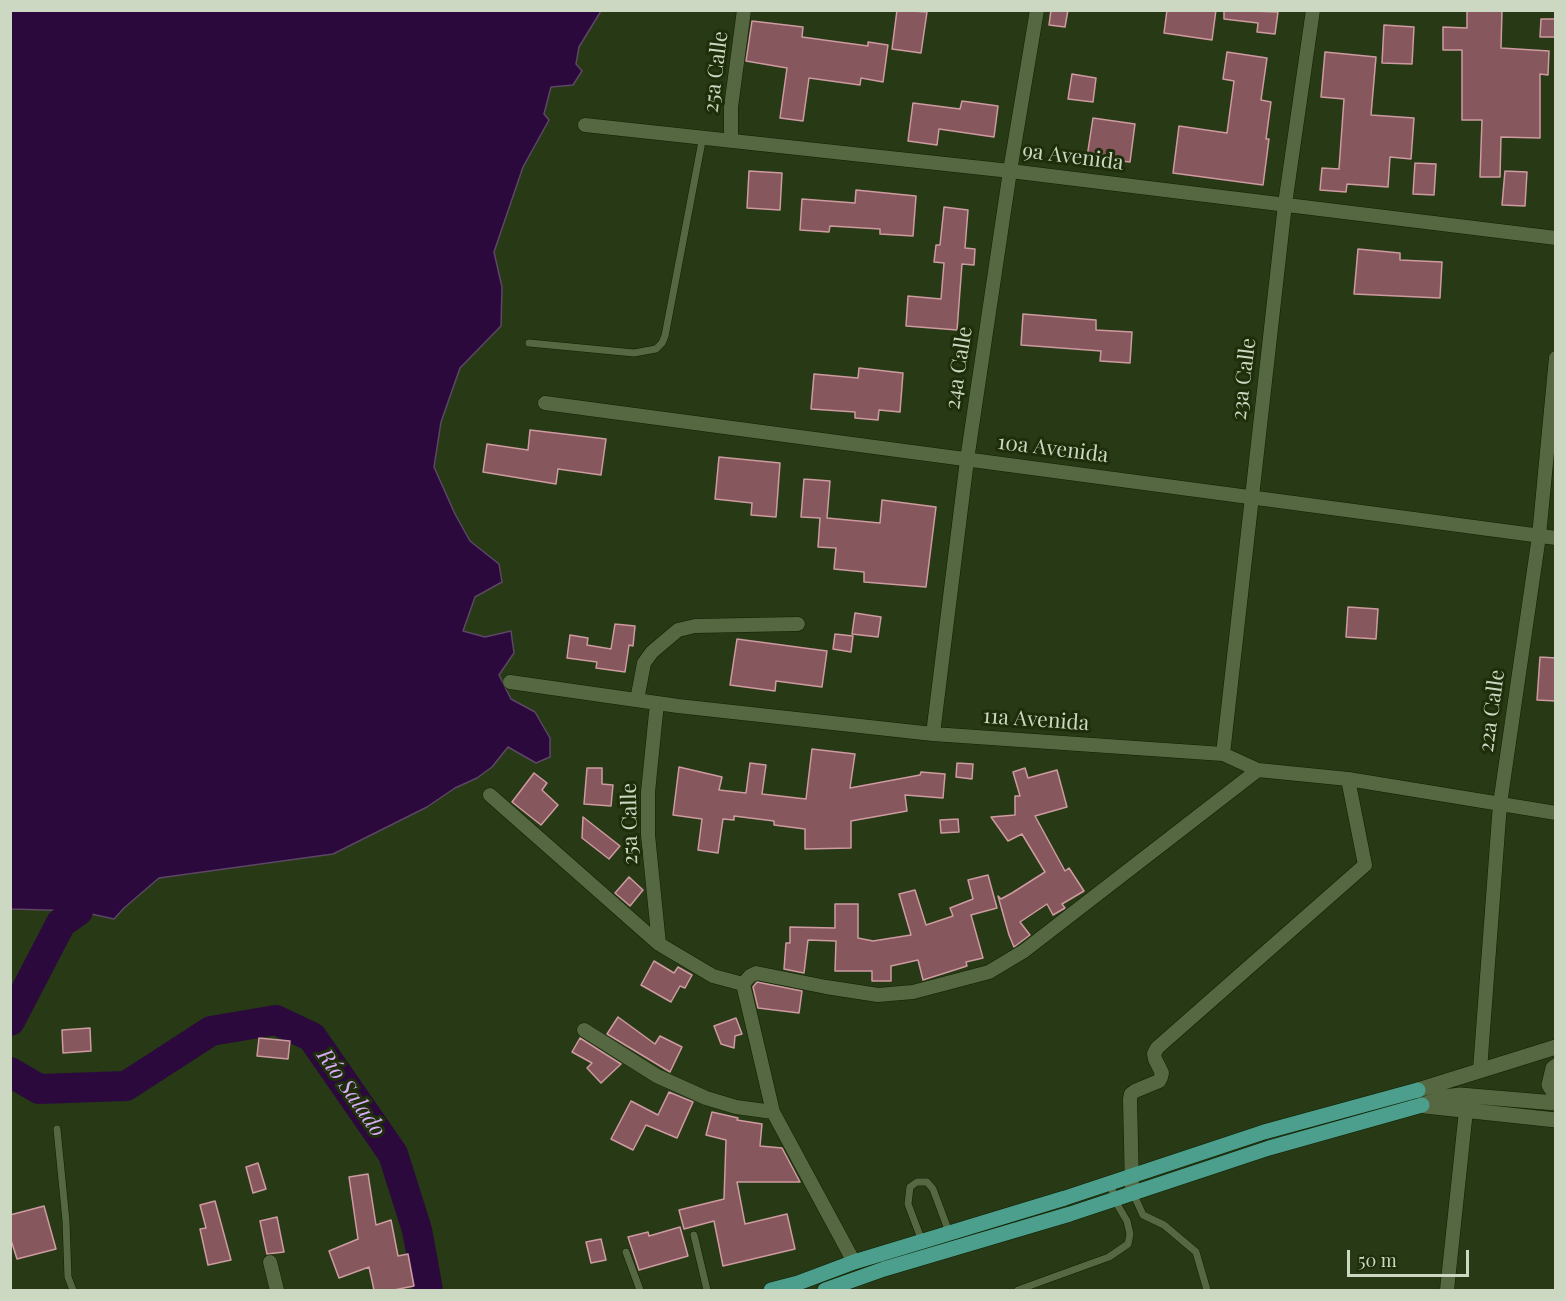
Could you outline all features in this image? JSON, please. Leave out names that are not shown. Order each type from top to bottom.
[{"type":"main road","points":[[771,1290],[799,1287],[854,1262],[1111,1183],[1264,1132],[1418,1090],[1556,1047]]},
{"type":"main road","points":[[1556,1066],[1553,1068],[1549,1085],[1556,1096]]},
{"type":"main road","points":[[1467,1103],[1556,1120]]},
{"type":"main road","points":[[825,1290],[953,1247],[1114,1199],[1269,1148],[1422,1105],[1556,1103]]},
{"type":"street","name":"25a Calle","points":[[731,139],[731,107],[744,10]]},
{"type":"street","name":"24a Calle","points":[[933,734],[967,459],[1010,171],[1037,10]]},
{"type":"street","name":"23a Calle","points":[[1223,754],[1285,204],[1312,10]]},
{"type":"street","name":"9a Avenida","points":[[585,125],[1010,171],[1556,238]]},
{"type":"street","name":"22a Calle","points":[[1480,1071],[1500,804],[1539,536],[1556,358]]},
{"type":"street","name":"10a Avenida","points":[[545,403],[1556,538]]},
{"type":"street","points":[[637,700],[644,663],[652,652],[678,630],[695,626],[798,624]]},
{"type":"street","name":"11a Avenida","points":[[510,682],[657,703],[933,734],[1223,754],[1258,770],[1348,779],[1556,813]]},
{"type":"street","name":"25a Calle","points":[[657,703],[648,792],[648,835],[659,944]]},
{"type":"street","points":[[743,984],[756,973],[878,995],[913,992],[989,972],[1024,951],[1258,770]]},
{"type":"street","points":[[1133,1192],[1131,1094],[1159,1081],[1162,1073],[1154,1054],[1157,1048],[1363,868],[1366,860],[1348,779]]},
{"type":"street","points":[[490,795],[659,944],[713,976],[743,984]]},
{"type":"street","points":[[743,984],[773,1112],[854,1262]]},
{"type":"street","points":[[585,1030],[657,1076],[706,1098],[736,1107],[773,1112]]},
{"type":"street","points":[[1446,1290],[1467,1103]]},
{"type":"street","points":[[270,1262],[277,1290]]},
{"type":"lane","points":[[529,343],[634,353],[656,349],[662,343],[703,136]]},
{"type":"lane","points":[[57,1129],[66,1221],[68,1277],[73,1290]]},
{"type":"lane","points":[[922,1241],[908,1204],[910,1187],[917,1182],[927,1182],[933,1189],[949,1232]]},
{"type":"lane","points":[[1018,1290],[1109,1257],[1128,1244],[1130,1234],[1127,1221],[1114,1199],[1111,1183]]},
{"type":"lane","points":[[1133,1192],[1143,1215],[1164,1225],[1196,1252],[1207,1290]]},
{"type":"lane","points":[[694,1235],[707,1290]]},
{"type":"lane","points":[[626,1252],[640,1290]]},
{"type":"shaded area","points":[[10,11],[601,11],[579,47],[576,64],[582,71],[573,85],[551,87],[544,114],[549,120],[523,167],[494,252],[502,287],[501,326],[460,368],[441,422],[434,467],[470,541],[499,564],[502,582],[475,597],[463,631],[485,637],[511,631],[514,653],[499,675],[511,699],[535,712],[550,738],[550,757],[536,763],[508,747],[492,767],[477,778],[455,788],[427,807],[333,854],[159,878],[114,919],[78,911],[11,909]]},
{"type":"building","points":[[897,10],[927,12],[921,53],[892,49]]},
{"type":"building","points":[[1051,10],[1068,10],[1065,27],[1049,25]]},
{"type":"building","points":[[1167,10],[1216,10],[1212,40],[1164,33]]},
{"type":"building","points":[[1224,10],[1278,12],[1275,34],[1257,32],[1258,23],[1224,19]]},
{"type":"building","points":[[1467,10],[1502,10],[1501,48],[1549,51],[1548,75],[1540,74],[1540,138],[1501,137],[1500,177],[1480,177],[1482,120],[1462,120],[1462,50],[1443,50],[1443,27],[1467,28]]},
{"type":"building","points":[[1541,19],[1556,19],[1556,37],[1540,37]]},
{"type":"building","points":[[752,21],[803,27],[802,37],[868,46],[868,42],[888,45],[883,82],[861,78],[860,85],[809,78],[803,121],[780,118],[787,68],[746,61]]},
{"type":"building","points":[[1384,25],[1414,27],[1412,64],[1382,63]]},
{"type":"building","points":[[1227,52],[1267,58],[1261,100],[1271,102],[1263,185],[1173,173],[1179,126],[1227,133],[1234,81],[1223,79]]},
{"type":"building","points":[[1325,52],[1376,57],[1371,115],[1414,118],[1411,159],[1390,157],[1388,187],[1347,184],[1346,192],[1320,190],[1322,168],[1339,169],[1344,99],[1321,97]]},
{"type":"building","points":[[1072,74],[1096,78],[1093,102],[1068,99]]},
{"type":"building","points":[[962,101],[998,106],[994,137],[939,129],[937,145],[908,141],[913,103],[960,109]]},
{"type":"building","points":[[1093,118],[1135,124],[1130,162],[1087,157]]},
{"type":"building","points":[[1415,163],[1436,164],[1434,195],[1413,194]]},
{"type":"building","points":[[749,171],[782,173],[780,210],[747,208]]},
{"type":"building","points":[[1505,171],[1527,172],[1525,206],[1502,205]]},
{"type":"building","points":[[856,190],[916,196],[913,236],[880,234],[880,229],[830,226],[829,232],[800,230],[802,199],[855,203]]},
{"type":"building","points":[[944,207],[968,210],[965,248],[975,249],[974,265],[962,264],[957,330],[906,326],[908,296],[941,299],[944,263],[934,262],[936,245],[940,245]]},
{"type":"building","points":[[1358,249],[1400,253],[1400,260],[1442,262],[1440,298],[1354,294]]},
{"type":"building","points":[[1023,314],[1096,320],[1096,330],[1132,332],[1130,363],[1100,361],[1101,351],[1021,345]]},
{"type":"building","points":[[859,368],[903,373],[900,412],[879,410],[878,420],[855,418],[855,412],[811,409],[814,374],[858,378]]},
{"type":"building","points":[[530,430],[606,439],[601,475],[558,469],[556,484],[483,472],[487,444],[528,450]]},
{"type":"building","points":[[719,457],[780,463],[776,517],[751,515],[752,503],[715,499]]},
{"type":"building","points":[[804,479],[830,481],[827,518],[880,523],[882,500],[936,507],[926,587],[864,582],[864,572],[834,569],[836,548],[818,547],[820,518],[801,517]]},
{"type":"building","points":[[1348,607],[1378,609],[1376,639],[1346,637]]},
{"type":"building","points":[[855,613],[881,617],[878,637],[852,634]]},
{"type":"building","points":[[615,624],[635,626],[633,646],[629,645],[625,672],[596,668],[597,662],[567,658],[570,635],[588,638],[587,645],[611,649]]},
{"type":"building","points":[[835,634],[853,636],[851,652],[833,649]]},
{"type":"building","points":[[737,639],[827,651],[822,687],[776,681],[775,691],[730,685]]},
{"type":"building","points":[[1540,657],[1556,658],[1556,701],[1537,700]]},
{"type":"building","points":[[812,749],[855,754],[850,788],[920,775],[921,772],[945,774],[943,798],[905,795],[907,811],[851,821],[851,848],[805,849],[805,829],[774,825],[774,821],[734,816],[734,820],[723,819],[718,853],[698,850],[702,819],[673,815],[679,767],[722,777],[719,790],[746,793],[750,763],[766,765],[762,794],[806,799]]},
{"type":"building","points":[[957,763],[973,764],[972,779],[956,777]]},
{"type":"building","points":[[587,768],[602,768],[602,784],[613,785],[611,806],[584,804]]},
{"type":"building","points":[[1025,768],[1028,778],[1057,770],[1067,807],[1035,816],[1065,871],[1069,868],[1084,891],[1062,904],[1065,908],[1053,915],[1047,904],[1020,922],[1030,935],[1014,947],[998,896],[1001,899],[1045,872],[1022,834],[1008,841],[991,817],[1015,815],[1015,796],[1020,796],[1013,772]]},
{"type":"building","points":[[534,773],[547,783],[542,790],[558,805],[541,825],[512,802]]},
{"type":"building","points":[[583,817],[620,846],[609,859],[582,838]]},
{"type":"building","points":[[958,819],[959,832],[941,833],[940,820]]},
{"type":"building","points":[[988,875],[997,908],[971,915],[983,958],[966,962],[967,966],[923,980],[918,960],[891,966],[891,981],[872,981],[872,971],[835,971],[836,941],[808,940],[804,973],[784,969],[786,943],[790,943],[790,927],[835,928],[835,904],[858,904],[858,938],[873,941],[911,935],[899,894],[915,890],[926,925],[953,916],[950,908],[973,899],[968,880]]},
{"type":"building","points":[[629,877],[643,890],[630,906],[615,893]]},
{"type":"building","points":[[654,961],[674,973],[678,967],[692,975],[685,988],[680,986],[671,1002],[641,985]]},
{"type":"building","points":[[757,982],[802,991],[799,1013],[758,1008],[753,987]]},
{"type":"building","points":[[618,1017],[655,1044],[660,1036],[682,1047],[670,1072],[607,1034]]},
{"type":"building","points":[[736,1018],[742,1034],[735,1036],[734,1048],[721,1044],[714,1026]]},
{"type":"building","points":[[90,1028],[91,1051],[63,1053],[62,1030]]},
{"type":"building","points":[[259,1038],[290,1041],[288,1059],[257,1056]]},
{"type":"building","points":[[580,1038],[621,1064],[601,1083],[587,1068],[592,1063],[572,1052]]},
{"type":"building","points":[[669,1092],[693,1102],[677,1138],[646,1125],[633,1150],[611,1139],[631,1101],[658,1115]]},
{"type":"building","points":[[712,1112],[738,1118],[737,1120],[762,1124],[760,1146],[782,1148],[800,1182],[737,1182],[745,1224],[787,1214],[795,1249],[723,1266],[714,1221],[684,1229],[679,1210],[724,1199],[726,1140],[706,1135]]},
{"type":"building","points":[[258,1163],[266,1189],[253,1193],[246,1167]]},
{"type":"building","points":[[368,1174],[376,1225],[391,1220],[398,1256],[408,1254],[414,1286],[394,1290],[374,1290],[369,1267],[339,1278],[329,1251],[358,1239],[349,1177]]},
{"type":"building","points":[[215,1201],[231,1260],[208,1265],[200,1229],[206,1228],[200,1205]]},
{"type":"building","points":[[44,1206],[56,1249],[17,1259],[10,1237],[10,1215]]},
{"type":"building","points":[[277,1217],[284,1252],[267,1254],[260,1221]]},
{"type":"building","points":[[680,1227],[688,1256],[639,1270],[628,1237],[648,1232],[649,1236]]},
{"type":"building","points":[[601,1239],[606,1260],[591,1263],[586,1242]]},
{"type":"waterway","name":"Río Salado","points":[[10,1021],[61,923],[78,911]]},
{"type":"waterway","name":"Río Salado","points":[[10,1072],[39,1089],[126,1086],[211,1031],[276,1020],[312,1037],[393,1154],[417,1230],[428,1290]]}]
